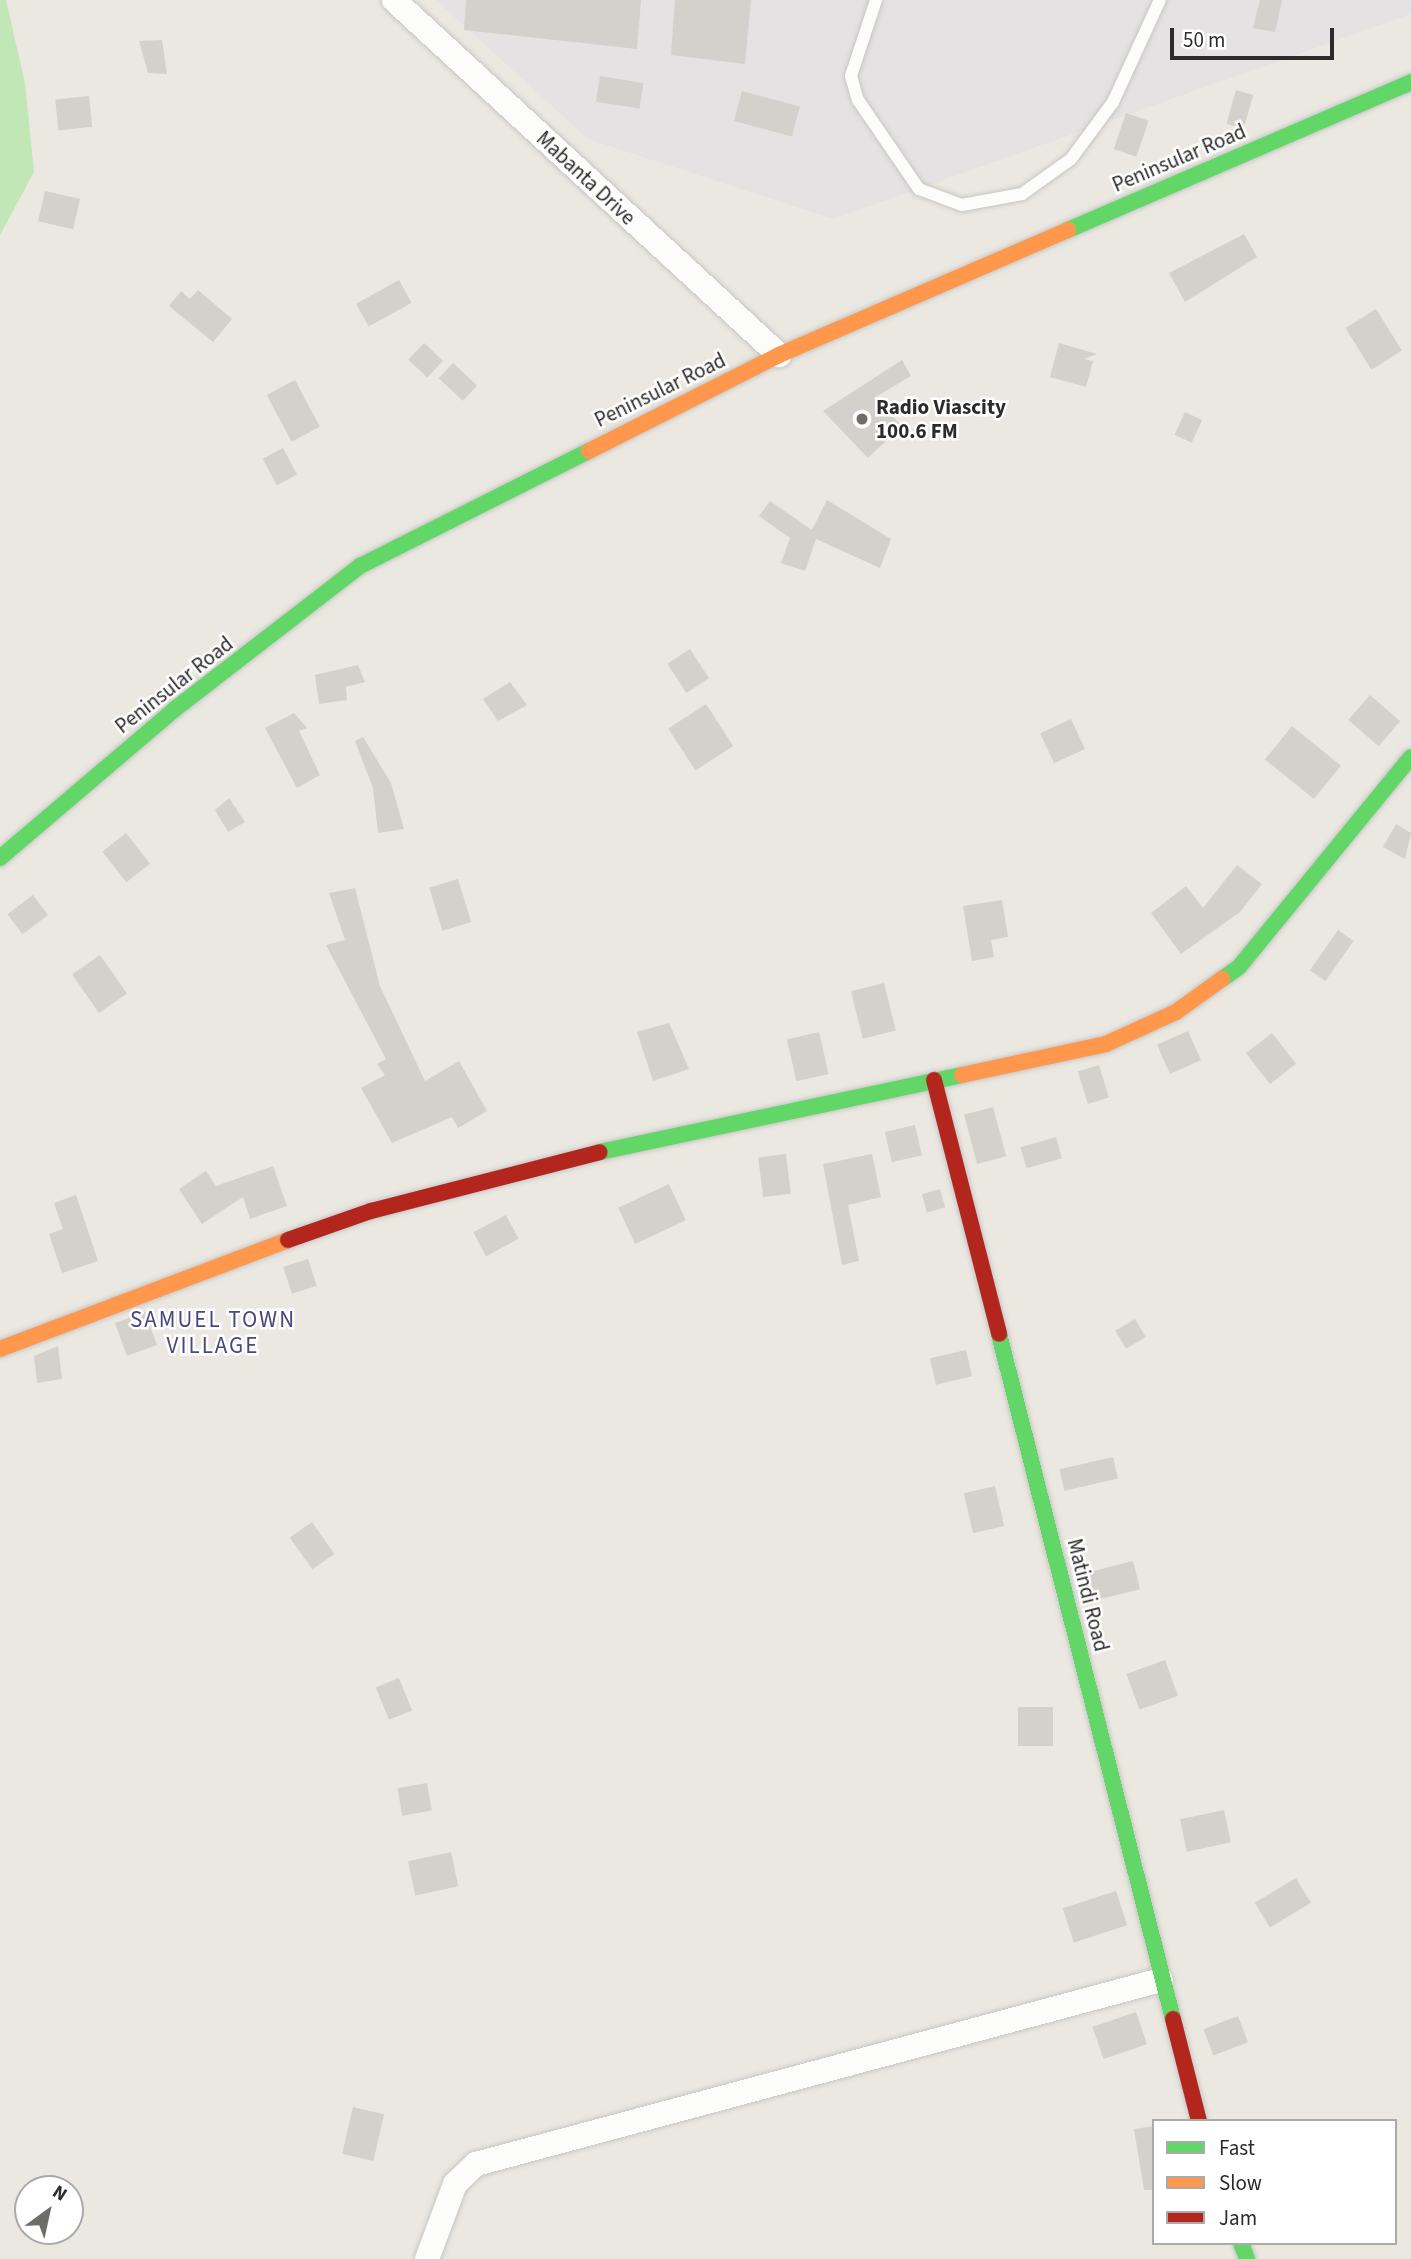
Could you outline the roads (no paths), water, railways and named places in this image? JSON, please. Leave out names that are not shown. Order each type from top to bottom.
[{"type":"street","name":"Mabanta Drive","points":[[394,0],[779,355]]},
{"type":"street","name":"Peninsular Road","points":[[0,858],[175,709],[360,566],[779,355],[1411,82]]},
{"type":"street","points":[[0,1349],[151,1287],[371,1211],[552,1162],[1106,1044],[1176,1012],[1254,950],[1411,757]]},
{"type":"street","name":"Matindi Road","points":[[934,1080],[1198,2119]]},
{"type":"street","points":[[427,2259],[455,2184],[476,2164],[1161,1980]]},
{"type":"lane","points":[[876,0],[851,76],[858,100],[919,189],[962,205],[1023,194],[1071,159],[1113,102],[1160,0]]},
{"type":"place","name":"Radio Viascity 100.6 FM","points":[[862,419]]},
{"type":"district","name":"SAMUEL TOWN VILLAGE","points":[[213,1333]]}]
